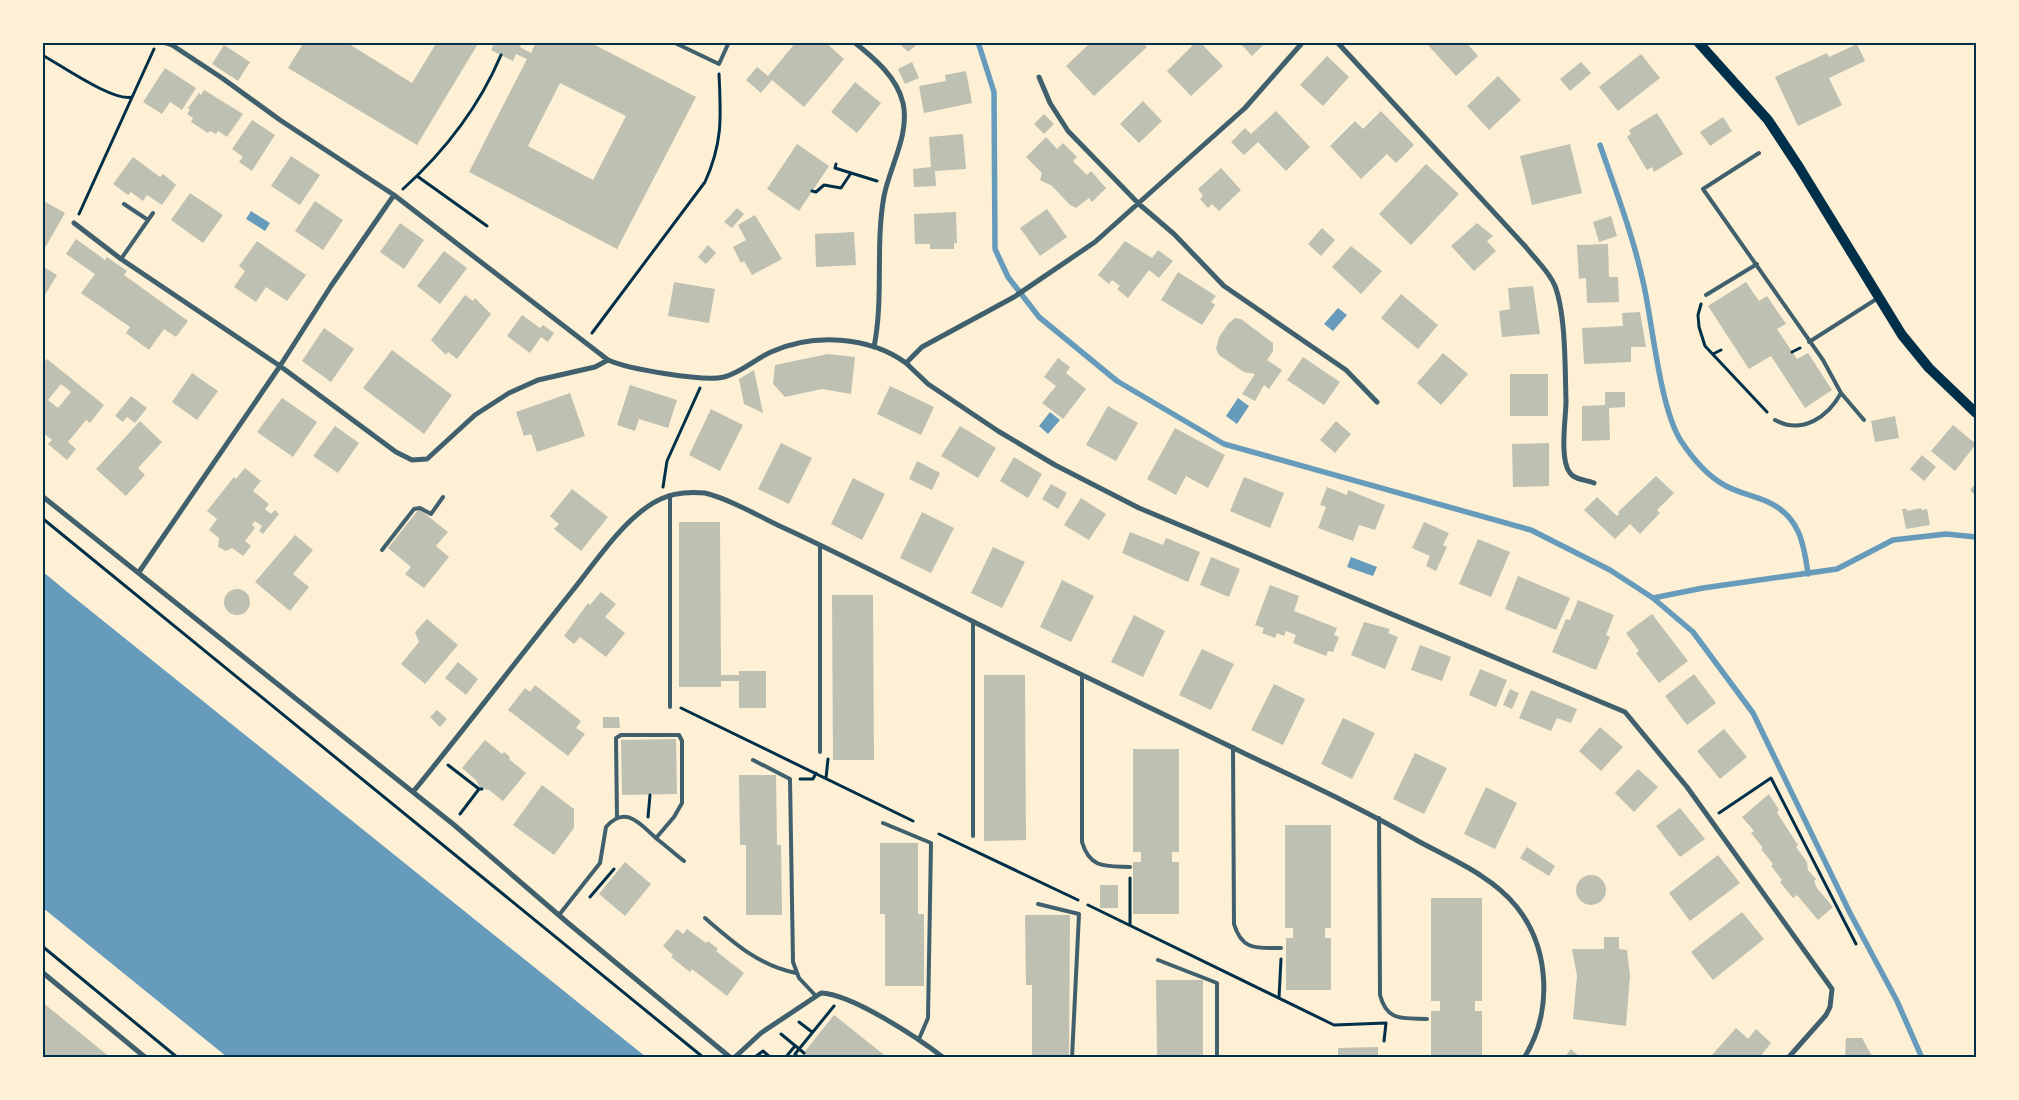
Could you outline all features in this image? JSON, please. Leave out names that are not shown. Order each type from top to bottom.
[{"type":"main road","points":[[1698,42],[1768,120],[1902,335],[1929,368],[1976,413]]},
{"type":"street","points":[[163,42],[172,45],[222,78],[280,120],[394,195],[586,341],[608,360],[631,367],[705,377],[731,375],[770,352],[806,342],[831,340],[874,347],[893,354],[906,363],[928,384],[998,431],[1055,465],[1132,504],[1625,712],[1687,787],[1832,989],[1830,1007],[1826,1015],[1788,1058]]},
{"type":"street","points":[[854,42],[890,77],[899,89],[903,103],[904,127],[887,184],[879,236],[879,318],[874,347]]},
{"type":"street","points":[[906,363],[931,342],[1014,297],[1095,242],[1245,108],[1303,42]]},
{"type":"street","points":[[1337,42],[1525,246],[1549,275],[1558,296],[1561,322],[1566,400],[1565,458],[1569,472],[1576,478],[1594,482]]},
{"type":"street","points":[[1039,77],[1055,113],[1068,131],[1139,204],[1174,234],[1224,286],[1346,370],[1377,402]]},
{"type":"street","points":[[139,572],[394,195]]},
{"type":"street","points":[[74,223],[121,259],[280,366],[396,452],[412,460],[427,459],[475,415],[509,393],[538,380],[595,367],[608,360]]},
{"type":"street","points":[[413,792],[621,533],[646,508],[663,497],[670,495],[688,492],[712,495],[820,545],[1082,675],[1379,818],[1496,886],[1516,906],[1526,920],[1538,949],[1544,989],[1541,1017],[1524,1058]]},
{"type":"street","points":[[42,496],[453,824],[559,915],[733,1058],[771,1026],[815,995],[828,993],[919,1039],[944,1058]]},
{"type":"street","points":[[42,972],[146,1058]]},
{"type":"lane","points":[[673,42],[719,64],[729,42]]},
{"type":"lane","points":[[1759,153],[1703,189],[1717,212],[1757,264],[1823,360],[1841,393],[1864,420]]},
{"type":"lane","points":[[124,204],[148,220]]},
{"type":"lane","points":[[121,259],[153,213]]},
{"type":"lane","points":[[1706,295],[1757,264]]},
{"type":"lane","points":[[1809,342],[1878,298]]},
{"type":"lane","points":[[1775,420],[1786,426],[1813,421],[1834,406],[1841,393]]},
{"type":"lane","points":[[670,495],[670,707]]},
{"type":"lane","points":[[382,550],[414,509],[420,508],[431,514],[443,497]]},
{"type":"lane","points":[[820,545],[820,752]]},
{"type":"lane","points":[[972,621],[973,836]]},
{"type":"lane","points":[[1082,675],[1082,842],[1086,855],[1094,863],[1103,866],[1130,867]]},
{"type":"lane","points":[[616,818],[616,738],[621,735],[679,735],[682,740],[682,803],[674,817],[656,838]]},
{"type":"lane","points":[[1233,747],[1234,924],[1238,937],[1246,945],[1255,948],[1281,948]]},
{"type":"lane","points":[[753,760],[790,779],[792,954],[796,973],[815,995]]},
{"type":"lane","points":[[559,915],[600,863],[606,826],[616,818],[633,818],[684,861]]},
{"type":"lane","points":[[1379,818],[1380,995],[1383,1007],[1392,1016],[1427,1019]]},
{"type":"lane","points":[[883,823],[931,844],[928,1018],[919,1039]]},
{"type":"lane","points":[[1038,904],[1079,914],[1072,1058]]},
{"type":"lane","points":[[705,918],[751,956],[783,970],[796,973]]},
{"type":"lane","points":[[1158,960],[1217,982],[1217,1058]]},
{"type":"lane","points":[[134,1058],[139,1052]]},
{"type":"path","points":[[74,223],[151,58],[155,44]]},
{"type":"path","points":[[42,55],[111,93],[125,98],[132,97]]},
{"type":"path","points":[[394,195],[417,176],[452,138],[491,79],[501,55]]},
{"type":"path","points":[[586,341],[704,182],[718,148],[721,132],[719,64]]},
{"type":"path","points":[[836,164],[835,168],[887,184]]},
{"type":"path","points":[[812,191],[816,192],[824,185],[841,188],[851,173]]},
{"type":"path","points":[[417,176],[487,226]]},
{"type":"path","points":[[1706,295],[1698,315],[1699,327],[1705,346],[1775,420]]},
{"type":"path","points":[[1792,352],[1803,347]]},
{"type":"path","points":[[1713,354],[1721,350]]},
{"type":"path","points":[[663,497],[665,466],[705,377]]},
{"type":"path","points":[[42,518],[704,1058]]},
{"type":"path","points":[[670,707],[685,709],[915,822]]},
{"type":"path","points":[[440,758],[481,789],[453,824]]},
{"type":"path","points":[[790,779],[813,779],[816,773]]},
{"type":"path","points":[[1710,819],[1771,778],[1856,944]]},
{"type":"path","points":[[642,825],[650,813],[650,795]]},
{"type":"path","points":[[931,830],[1334,1025],[1386,1023],[1384,1040]]},
{"type":"path","points":[[1130,867],[1130,925]]},
{"type":"path","points":[[584,904],[614,869]]},
{"type":"path","points":[[42,946],[178,1058]]},
{"type":"path","points":[[1279,998],[1281,948]]},
{"type":"path","points":[[799,1058],[795,1054],[840,998]]},
{"type":"path","points":[[771,1026],[804,1053]]},
{"type":"path","points":[[785,1058],[794,1046]]},
{"type":"path","points":[[755,1058],[763,1051],[771,1058]]},
{"type":"water","points":[[251,211],[270,223],[265,231],[246,219]]},
{"type":"water","points":[[1338,308],[1347,315],[1333,331],[1324,324]]},
{"type":"water","points":[[1238,398],[1249,406],[1237,424],[1226,416]]},
{"type":"water","points":[[1050,412],[1060,420],[1048,434],[1039,426]]},
{"type":"water","points":[[1351,557],[1377,567],[1373,576],[1347,567]]},
{"type":"water","points":[[42,571],[646,1057],[227,1057],[43,908]]},
{"type":"building","points":[[304,42],[350,42],[349,44],[412,83],[437,42],[479,42],[417,145],[288,68]]},
{"type":"building","points":[[495,42],[522,42],[520,47],[531,53],[536,42],[589,42],[696,97],[617,249],[469,172],[527,59],[516,54],[513,61],[491,50]],"holes":[[[560,83],[626,116],[593,180],[528,146]]]},
{"type":"building","points":[[796,42],[825,42],[844,59],[804,107],[772,80],[761,93],[746,80],[757,67],[768,76]]},
{"type":"building","points":[[898,42],[920,42],[908,52]]},
{"type":"building","points":[[1091,42],[1142,42],[1147,47],[1094,96],[1066,66]]},
{"type":"building","points":[[1196,42],[1200,42],[1223,66],[1191,96],[1167,71]]},
{"type":"building","points":[[1239,42],[1266,42],[1252,56]]},
{"type":"building","points":[[1431,42],[1466,42],[1478,56],[1456,76],[1428,45]]},
{"type":"building","points":[[1857,44],[1865,61],[1829,78],[1842,105],[1798,126],[1775,77],[1827,53],[1829,57]]},
{"type":"building","points":[[224,45],[250,62],[238,81],[212,64]]},
{"type":"building","points":[[1641,54],[1660,78],[1618,111],[1599,87]]},
{"type":"building","points":[[1327,56],[1349,77],[1323,106],[1300,85]]},
{"type":"building","points":[[912,62],[919,78],[905,84],[898,69]]},
{"type":"building","points":[[1581,62],[1591,73],[1570,91],[1560,79]]},
{"type":"building","points":[[165,68],[196,88],[182,110],[170,102],[162,114],[143,102]]},
{"type":"building","points":[[966,71],[972,103],[924,113],[919,86],[946,81],[945,75]]},
{"type":"building","points":[[1498,76],[1521,100],[1489,130],[1467,106]]},
{"type":"building","points":[[855,82],[881,103],[857,133],[831,112]]},
{"type":"building","points":[[204,90],[243,114],[227,137],[218,131],[216,134],[210,131],[208,133],[191,122],[193,118],[187,114],[190,110],[188,108],[199,93],[201,95]]},
{"type":"building","points":[[1143,101],[1162,121],[1139,143],[1120,124]]},
{"type":"building","points":[[1276,111],[1310,147],[1286,171],[1258,142],[1244,155],[1231,142],[1245,128],[1251,134]]},
{"type":"building","points":[[1381,111],[1414,145],[1396,163],[1387,154],[1361,179],[1330,146],[1355,121],[1363,129]]},
{"type":"building","points":[[1657,113],[1683,154],[1654,172],[1652,167],[1647,170],[1627,137],[1631,134],[1629,130]]},
{"type":"building","points":[[1044,114],[1054,124],[1044,134],[1034,124]]},
{"type":"building","points":[[1723,117],[1732,131],[1710,146],[1700,132]]},
{"type":"building","points":[[252,120],[275,135],[252,171],[239,162],[243,157],[232,149]]},
{"type":"building","points":[[963,134],[966,169],[935,171],[936,186],[914,187],[913,169],[931,167],[929,137]]},
{"type":"building","points":[[1046,137],[1057,149],[1063,143],[1077,157],[1073,161],[1087,175],[1091,171],[1106,188],[1092,202],[1089,198],[1076,208],[1070,205],[1052,186],[1040,180],[1042,173],[1026,157]]},
{"type":"building","points":[[797,144],[829,166],[799,211],[767,189]]},
{"type":"building","points":[[1570,144],[1582,193],[1532,205],[1520,156]]},
{"type":"building","points":[[291,156],[320,175],[300,205],[271,186]]},
{"type":"building","points":[[133,157],[160,177],[163,174],[176,185],[162,205],[147,195],[143,201],[131,192],[128,195],[113,184]]},
{"type":"building","points":[[1426,164],[1459,194],[1411,245],[1379,214]]},
{"type":"building","points":[[1221,168],[1241,190],[1219,211],[1212,204],[1208,208],[1200,199],[1203,196],[1198,189]]},
{"type":"building","points":[[190,193],[223,215],[203,243],[171,220]]},
{"type":"building","points":[[42,200],[65,213],[42,253]]},
{"type":"building","points":[[315,201],[343,220],[323,250],[295,231]]},
{"type":"building","points":[[737,208],[744,214],[732,228],[724,222]]},
{"type":"building","points":[[1047,209],[1067,237],[1040,256],[1020,228]]},
{"type":"building","points":[[956,212],[957,243],[954,243],[954,249],[930,249],[930,244],[915,244],[914,214]]},
{"type":"building","points":[[755,215],[782,259],[752,275],[744,261],[741,263],[733,247],[746,240],[738,225]]},
{"type":"building","points":[[1611,216],[1617,236],[1599,242],[1593,222]]},
{"type":"building","points":[[400,223],[424,240],[404,269],[380,252]]},
{"type":"building","points":[[1477,223],[1493,236],[1487,241],[1496,251],[1474,271],[1451,246]]},
{"type":"building","points":[[1322,228],[1335,240],[1321,256],[1308,244]]},
{"type":"building","points":[[854,232],[856,265],[816,267],[815,234]]},
{"type":"building","points":[[76,239],[105,260],[107,257],[127,271],[124,275],[188,321],[176,337],[164,329],[149,350],[126,333],[130,327],[81,293],[95,274],[66,254]]},
{"type":"building","points":[[257,241],[306,275],[287,301],[266,287],[256,302],[234,287],[245,271],[239,266]]},
{"type":"building","points":[[1125,241],[1152,258],[1158,250],[1173,261],[1159,278],[1149,270],[1128,298],[1117,289],[1120,286],[1112,280],[1109,284],[1098,275]]},
{"type":"building","points":[[1608,244],[1609,277],[1618,277],[1619,302],[1587,303],[1586,278],[1579,279],[1577,245]]},
{"type":"building","points":[[708,245],[716,253],[706,264],[698,257]]},
{"type":"building","points":[[1351,246],[1382,271],[1361,294],[1332,267]]},
{"type":"building","points":[[444,251],[467,268],[440,304],[417,286]]},
{"type":"building","points":[[42,266],[57,275],[42,300]]},
{"type":"building","points":[[1178,272],[1216,296],[1211,302],[1215,305],[1202,325],[1161,300]]},
{"type":"building","points":[[674,282],[715,289],[709,323],[668,316]]},
{"type":"building","points":[[1746,282],[1759,301],[1767,296],[1786,324],[1777,329],[1797,359],[1808,353],[1832,390],[1805,408],[1771,356],[1749,369],[1708,306]]},
{"type":"building","points":[[1533,286],[1540,334],[1502,337],[1499,311],[1510,309],[1508,288]]},
{"type":"building","points":[[1401,294],[1438,325],[1418,349],[1381,318]]},
{"type":"building","points":[[465,295],[473,301],[475,298],[491,314],[457,359],[448,352],[446,355],[431,340]]},
{"type":"building","points":[[1640,312],[1646,347],[1631,347],[1631,362],[1584,364],[1582,328],[1623,326],[1622,313]]},
{"type":"building","points":[[522,315],[540,328],[543,325],[554,333],[548,342],[541,337],[530,353],[507,336]]},
{"type":"building","points":[[1235,318],[1241,319],[1273,343],[1273,351],[1267,360],[1282,370],[1269,389],[1264,385],[1255,401],[1242,394],[1255,374],[1244,372],[1219,355],[1216,349],[1219,337]]},
{"type":"building","points":[[324,328],[354,349],[331,382],[302,361]]},
{"type":"building","points":[[392,350],[452,395],[424,434],[363,388]]},
{"type":"building","points":[[1443,353],[1468,374],[1441,405],[1417,383]]},
{"type":"building","points":[[828,354],[855,357],[851,394],[822,389],[785,397],[773,384],[775,365]]},
{"type":"building","points":[[1303,357],[1340,382],[1324,405],[1287,380]]},
{"type":"building","points":[[1058,358],[1070,367],[1066,373],[1086,389],[1063,419],[1042,403],[1056,386],[1044,377]]},
{"type":"building","points":[[47,359],[104,405],[90,423],[86,420],[68,442],[76,449],[67,460],[48,444],[52,440],[42,432],[42,365]],"holes":[[[61,384],[71,392],[58,408],[48,400]]]},
{"type":"building","points":[[754,370],[763,413],[744,404],[739,379]]},
{"type":"building","points":[[192,373],[218,391],[197,420],[172,402]]},
{"type":"building","points":[[1510,374],[1548,374],[1548,416],[1510,416]]},
{"type":"building","points":[[630,385],[677,400],[668,428],[639,419],[635,431],[617,425]]},
{"type":"building","points":[[890,386],[934,407],[921,435],[877,414]]},
{"type":"building","points":[[1605,392],[1625,392],[1625,407],[1609,408],[1610,440],[1582,441],[1582,406],[1605,405]]},
{"type":"building","points":[[570,393],[585,436],[537,452],[531,434],[524,436],[516,412]]},
{"type":"building","points":[[131,396],[147,408],[135,423],[127,417],[123,422],[115,416]]},
{"type":"building","points":[[282,398],[317,422],[293,457],[257,432]]},
{"type":"building","points":[[1108,406],[1138,423],[1116,461],[1086,445]]},
{"type":"building","points":[[711,409],[743,425],[720,471],[689,455]]},
{"type":"building","points":[[1895,416],[1899,438],[1875,442],[1871,421]]},
{"type":"building","points":[[140,421],[162,442],[138,468],[145,475],[126,496],[96,469]]},
{"type":"building","points":[[1336,421],[1351,434],[1335,453],[1320,440]]},
{"type":"building","points":[[1953,425],[1976,444],[1955,471],[1931,451]]},
{"type":"building","points":[[335,426],[359,443],[338,473],[313,456]]},
{"type":"building","points":[[960,426],[996,448],[978,478],[941,456]]},
{"type":"building","points":[[1175,428],[1225,455],[1208,488],[1186,476],[1176,495],[1147,479]]},
{"type":"building","points":[[781,443],[812,458],[789,504],[758,489]]},
{"type":"building","points":[[1549,443],[1549,486],[1513,487],[1512,444]]},
{"type":"building","points":[[1922,455],[1936,467],[1924,481],[1910,469]]},
{"type":"building","points":[[1014,457],[1042,474],[1028,498],[1000,481]]},
{"type":"building","points":[[917,461],[940,473],[932,490],[909,479]]},
{"type":"building","points":[[245,468],[261,481],[253,491],[269,504],[265,509],[271,514],[275,510],[279,514],[263,534],[259,531],[262,526],[255,521],[252,525],[255,528],[245,541],[251,546],[243,556],[232,548],[226,551],[218,547],[219,538],[209,530],[217,519],[207,511],[234,477],[236,479]]},
{"type":"building","points":[[1656,476],[1674,493],[1657,510],[1660,513],[1640,534],[1630,524],[1615,539],[1584,510],[1597,497],[1617,516],[1618,512]]},
{"type":"building","points":[[1244,477],[1284,493],[1270,528],[1230,511]]},
{"type":"building","points":[[853,478],[885,494],[862,540],[831,524]]},
{"type":"building","points":[[1976,483],[1976,496],[1970,490]]},
{"type":"building","points":[[1051,484],[1067,493],[1058,509],[1042,499]]},
{"type":"building","points":[[1327,487],[1347,495],[1348,490],[1385,505],[1375,530],[1359,525],[1353,541],[1318,528],[1326,507],[1320,505]]},
{"type":"building","points":[[572,489],[608,517],[581,551],[554,529],[559,524],[550,516]]},
{"type":"building","points":[[1081,498],[1106,514],[1089,540],[1064,525]]},
{"type":"building","points":[[1921,508],[1922,510],[1927,509],[1930,525],[1906,529],[1902,509],[1907,509],[1907,511]]},
{"type":"building","points":[[419,509],[448,532],[436,546],[449,557],[424,588],[405,574],[411,567],[388,548]]},
{"type":"building","points":[[922,512],[954,528],[931,573],[900,558]]},
{"type":"building","points":[[679,522],[720,522],[721,675],[739,675],[739,671],[766,671],[766,708],[739,708],[739,681],[721,681],[721,687],[679,687]]},
{"type":"building","points":[[1424,522],[1449,533],[1443,545],[1447,547],[1436,571],[1426,566],[1430,556],[1412,548]]},
{"type":"building","points":[[1130,532],[1163,545],[1166,538],[1200,552],[1188,582],[1122,553]]},
{"type":"building","points":[[295,535],[313,550],[293,574],[309,587],[290,611],[255,582]]},
{"type":"building","points":[[1478,539],[1510,552],[1491,597],[1459,584]]},
{"type":"building","points":[[993,547],[1025,562],[1002,608],[971,593]]},
{"type":"building","points":[[1211,557],[1240,569],[1229,597],[1200,585]]},
{"type":"building","points":[[1518,576],[1570,598],[1556,630],[1505,609]]},
{"type":"building","points":[[1062,580],[1094,596],[1071,642],[1040,627]]},
{"type":"building","points":[[1270,585],[1299,596],[1294,611],[1337,628],[1334,635],[1339,637],[1333,652],[1328,651],[1326,656],[1293,643],[1296,635],[1286,631],[1284,636],[1277,633],[1275,638],[1262,633],[1264,628],[1255,625]]},
{"type":"building","points":[[237,589],[246,593],[250,602],[246,611],[237,615],[228,611],[224,602],[228,593]]},
{"type":"building","points":[[601,592],[616,604],[605,617],[625,633],[606,657],[580,637],[574,644],[564,636],[588,603],[590,605]]},
{"type":"building","points":[[832,595],[873,595],[874,760],[833,760]]},
{"type":"building","points":[[1578,600],[1614,615],[1606,635],[1610,637],[1596,670],[1552,652],[1566,619],[1570,620]]},
{"type":"building","points":[[1652,614],[1688,661],[1659,683],[1636,653],[1639,651],[1626,633]]},
{"type":"building","points":[[1134,615],[1165,631],[1143,677],[1111,662]]},
{"type":"building","points":[[427,619],[458,645],[425,684],[401,664],[419,642],[415,632]]},
{"type":"building","points":[[1364,622],[1390,629],[1388,633],[1398,637],[1385,669],[1351,655]]},
{"type":"building","points":[[1420,645],[1451,657],[1442,681],[1411,670]]},
{"type":"building","points":[[1202,649],[1234,664],[1211,710],[1179,695]]},
{"type":"building","points":[[458,662],[478,679],[466,695],[445,678]]},
{"type":"building","points":[[1480,669],[1507,680],[1496,707],[1469,695]]},
{"type":"building","points":[[1694,674],[1716,703],[1687,725],[1665,696]]},
{"type":"building","points":[[984,675],[1025,675],[1026,840],[984,841]]},
{"type":"building","points":[[1274,684],[1305,699],[1283,745],[1251,730]]},
{"type":"building","points":[[535,685],[581,721],[576,728],[585,734],[568,756],[508,710],[525,688],[530,692]]},
{"type":"building","points":[[1510,689],[1519,693],[1512,709],[1503,705]]},
{"type":"building","points":[[1531,690],[1577,709],[1571,723],[1557,718],[1551,731],[1519,718]]},
{"type":"building","points":[[437,710],[447,719],[440,727],[430,717]]},
{"type":"building","points":[[603,717],[619,717],[620,728],[603,728]]},
{"type":"building","points":[[1343,718],[1375,733],[1352,779],[1321,764]]},
{"type":"building","points":[[1600,727],[1623,747],[1601,771],[1579,751]]},
{"type":"building","points":[[1724,729],[1747,757],[1720,779],[1697,751]]},
{"type":"building","points":[[676,739],[677,794],[622,795],[621,740]]},
{"type":"building","points":[[485,740],[502,754],[504,752],[510,757],[509,759],[526,773],[503,801],[489,790],[480,788],[476,780],[462,768]]},
{"type":"building","points":[[1133,749],[1179,749],[1179,852],[1172,852],[1172,862],[1179,862],[1179,914],[1133,914],[1133,862],[1141,862],[1141,852],[1133,852]]},
{"type":"building","points":[[1415,753],[1447,768],[1424,814],[1393,799]]},
{"type":"building","points":[[1638,769],[1658,787],[1634,812],[1615,793]]},
{"type":"building","points":[[739,775],[776,775],[777,845],[781,845],[782,915],[746,915],[746,845],[740,845]]},
{"type":"building","points":[[542,785],[574,809],[574,828],[554,855],[513,825]]},
{"type":"building","points":[[1486,787],[1517,803],[1495,849],[1464,834]]},
{"type":"building","points":[[1769,794],[1779,810],[1777,812],[1798,845],[1796,847],[1807,862],[1808,870],[1816,879],[1814,881],[1817,888],[1833,907],[1818,920],[1797,895],[1793,898],[1780,882],[1782,880],[1771,866],[1773,864],[1751,833],[1754,831],[1742,817]]},
{"type":"building","points":[[1680,808],[1705,839],[1680,857],[1656,826]]},
{"type":"building","points":[[1285,825],[1331,825],[1331,928],[1325,928],[1325,938],[1331,938],[1331,990],[1286,990],[1286,938],[1293,938],[1293,928],[1285,928]]},
{"type":"building","points":[[880,843],[918,843],[918,914],[924,914],[924,986],[885,986],[885,914],[880,914]]},
{"type":"building","points":[[1527,847],[1555,866],[1549,876],[1520,858]]},
{"type":"building","points":[[1718,855],[1740,883],[1690,921],[1669,893]]},
{"type":"building","points":[[625,862],[651,884],[625,916],[599,894]]},
{"type":"building","points":[[1591,875],[1602,879],[1606,890],[1602,901],[1591,905],[1580,901],[1576,890],[1580,879]]},
{"type":"building","points":[[1100,885],[1118,885],[1118,908],[1100,908]]},
{"type":"building","points":[[1431,898],[1482,898],[1482,1001],[1475,1001],[1475,1011],[1482,1011],[1482,1058],[1431,1058],[1431,1011],[1440,1011],[1440,1001],[1431,1001]]},
{"type":"building","points":[[1742,912],[1764,939],[1713,980],[1691,952]]},
{"type":"building","points":[[1025,915],[1070,915],[1069,1056],[1032,1057],[1032,985],[1026,985]]},
{"type":"building","points":[[677,929],[683,934],[687,929],[706,943],[708,941],[718,949],[716,951],[744,973],[727,996],[692,969],[690,972],[671,957],[673,955],[663,946]]},
{"type":"building","points":[[1604,937],[1619,937],[1619,949],[1627,950],[1630,976],[1626,1026],[1573,1019],[1577,976],[1572,949],[1604,949]]},
{"type":"building","points":[[1156,980],[1203,980],[1203,1058],[1157,1056]]},
{"type":"building","points":[[42,1002],[111,1058],[42,1058]]},
{"type":"building","points":[[834,1015],[888,1058],[805,1058],[802,1055]]},
{"type":"building","points":[[1736,1028],[1748,1039],[1756,1029],[1771,1043],[1759,1058],[1716,1058],[1712,1055]]},
{"type":"building","points":[[1846,1038],[1862,1038],[1873,1058],[1845,1058]]},
{"type":"building","points":[[1378,1047],[1378,1058],[1338,1058],[1338,1048]]},
{"type":"building","points":[[1571,1049],[1581,1058],[1564,1058]]},
{"type":"waterway","points":[[978,42],[994,92],[995,249],[1008,277],[1039,317],[1117,381],[1224,444],[1531,530],[1610,570],[1653,598],[1693,632],[1753,713],[1850,913],[1897,1001],[1922,1058]]},
{"type":"waterway","points":[[1600,145],[1640,268],[1662,388],[1674,427],[1690,454],[1701,467],[1719,482],[1768,502],[1787,515],[1802,541],[1808,574]]},
{"type":"waterway","points":[[1653,598],[1703,588],[1837,569],[1893,540],[1946,534],[1976,537]]}]
